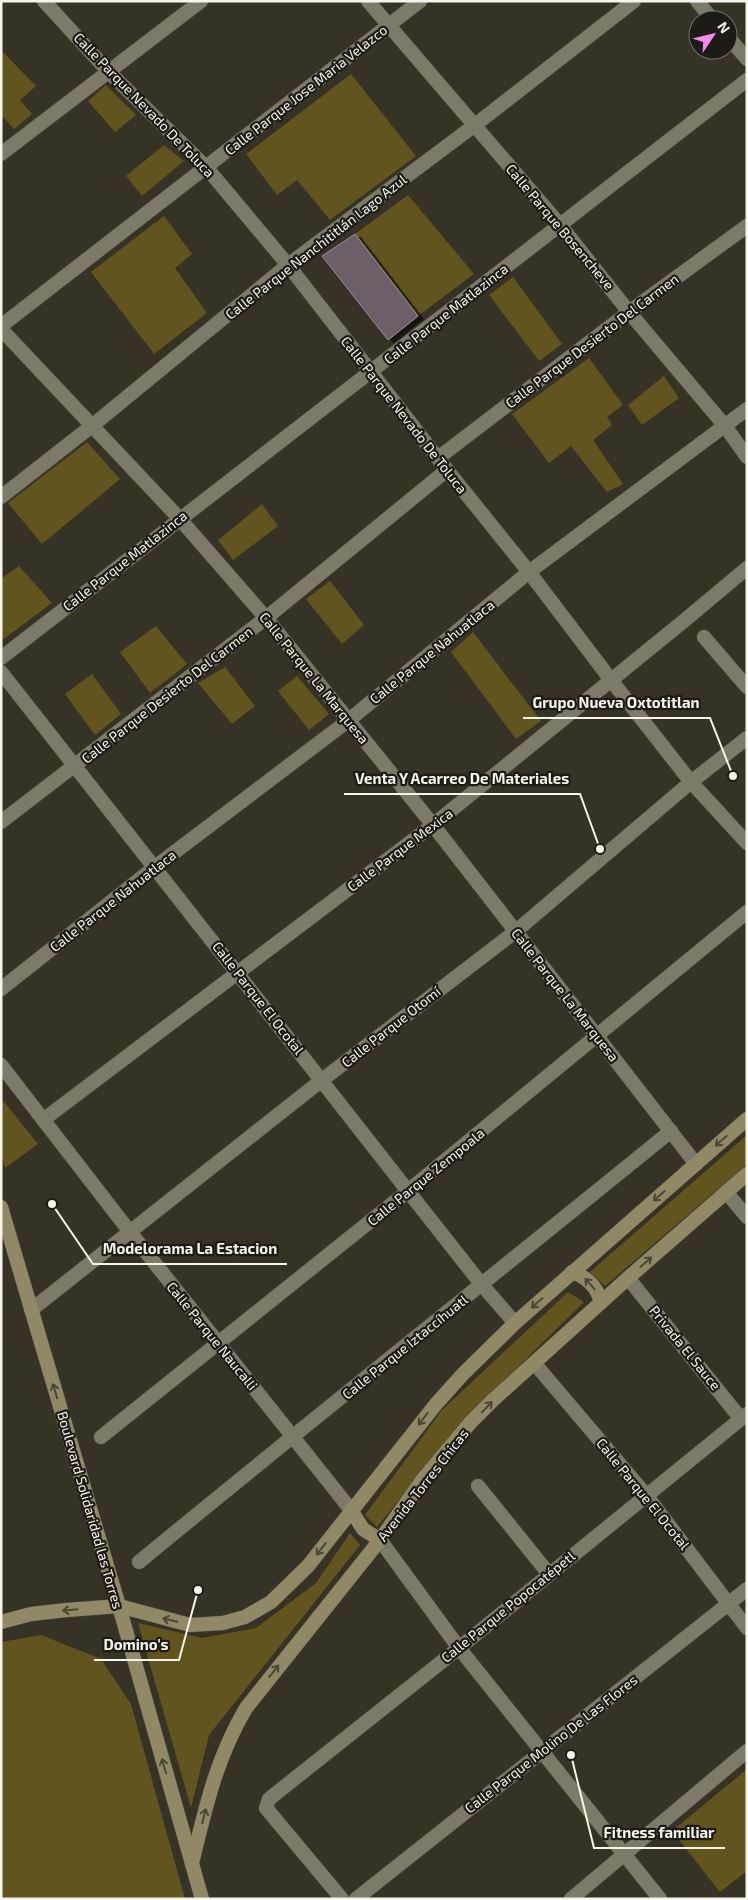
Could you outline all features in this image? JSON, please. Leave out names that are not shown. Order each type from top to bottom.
[{"type":"main road","points":[[1,1622],[40,1613],[119,1606],[190,1625],[222,1623],[245,1617],[271,1602],[308,1566],[436,1404],[515,1322],[747,1119]]},
{"type":"main road","name":"Avenida Torres Chicas","points":[[192,1863],[209,1793],[218,1766],[230,1736],[246,1708],[271,1674],[380,1540],[423,1479],[470,1423],[493,1400],[747,1174]]},
{"type":"main road","name":"Boulevard Solidaridad las Torres","points":[[1,1207],[119,1606],[202,1899]]},
{"type":"main road","points":[[572,1272],[587,1279],[599,1295],[601,1302]]},
{"type":"main road","points":[[351,1510],[363,1529],[380,1540]]},
{"type":"street","name":"Calle Parque Nevado De Toluca","points":[[44,1],[108,71],[206,167],[288,265],[447,470],[530,572],[691,782],[747,844]]},
{"type":"street","points":[[1,154],[201,1]]},
{"type":"street","name":"Calle Parque Bosencheve","points":[[368,1],[560,225],[629,312],[725,426],[747,457]]},
{"type":"street","name":"Calle Parque Jose Maria Velazco","points":[[1,326],[420,1]]},
{"type":"street","name":"Calle Parque Nanchititlán Lago Azul","points":[[1,497],[93,425],[288,265],[474,125],[634,1]]},
{"type":"street","points":[[738,49],[747,59]]},
{"type":"street","name":"Calle Parque Matlazinca","points":[[1,658],[179,518],[371,372],[747,80]]},
{"type":"street","name":"Calle Parque Desierto Del Carmen","points":[[438,458],[629,312],[747,226]]},
{"type":"street","name":"Calle Parque La Marquesa","points":[[1,329],[179,518],[266,618],[516,931],[696,1164]]},
{"type":"street","name":"Calle Parque Nahuatlaca","points":[[1,989],[155,867],[349,720],[530,572],[747,409]]},
{"type":"street","name":"Calle Parque Desierto Del Carmen","points":[[1,822],[266,618],[447,470]]},
{"type":"street","name":"Calle Parque Mexica","points":[[43,1120],[433,826],[747,568]]},
{"type":"street","points":[[704,637],[747,688]]},
{"type":"street","name":"Calle Parque El Ocotal","points":[[1,672],[482,1285],[515,1322]]},
{"type":"street","name":"Calle Parque Otomí","points":[[31,1310],[322,1080],[516,931],[691,782],[747,738]]},
{"type":"street","name":"Calle Parque Zempoala","points":[[101,1437],[408,1191],[747,912]]},
{"type":"street","name":"Calle Parque Naucalli","points":[[1,1065],[130,1232],[351,1510]]},
{"type":"street","name":"Calle Parque Iztaccíhuatl","points":[[139,1562],[671,1131]]},
{"type":"street","points":[[726,1192],[747,1217]]},
{"type":"street","name":"Privada El Sauce","points":[[628,1278],[744,1416]]},
{"type":"street","name":"Calle Parque El Ocotal","points":[[535,1364],[646,1495],[747,1628]]},
{"type":"street","name":"Calle Parque Popocatépetl","points":[[342,1899],[266,1808],[269,1799],[459,1648],[744,1416]]},
{"type":"street","points":[[478,1486],[549,1574]]},
{"type":"street","points":[[380,1540],[459,1648],[660,1899]]},
{"type":"street","name":"Calle Parque Molino De Las Flores","points":[[356,1899],[747,1589]]},
{"type":"street","points":[[571,1899],[747,1751]]},
{"type":"shaded area","points":[[1,50],[36,86],[20,100],[32,114],[14,129],[1,115]]},
{"type":"shaded area","points":[[351,74],[416,156],[330,220],[297,180],[277,195],[246,154]]},
{"type":"shaded area","points":[[106,85],[136,115],[115,132],[88,101]]},
{"type":"shaded area","points":[[164,145],[184,161],[142,196],[126,176]]},
{"type":"shaded area","points":[[408,195],[474,274],[418,316],[355,234]]},
{"type":"shaded area","points":[[164,216],[192,254],[175,268],[207,313],[154,354],[91,272]]},
{"type":"shaded area","points":[[513,277],[562,344],[539,361],[489,295]]},
{"type":"shaded area","points":[[589,358],[623,405],[607,417],[612,425],[593,440],[623,484],[607,492],[571,446],[549,463],[512,414]]},
{"type":"shaded area","points":[[664,376],[679,398],[642,425],[628,405]]},
{"type":"shaded area","points":[[87,442],[120,479],[42,544],[8,503]]},
{"type":"shaded area","points":[[262,504],[278,526],[233,560],[218,540]]},
{"type":"shaded area","points":[[19,566],[52,603],[1,641],[1,579]]},
{"type":"shaded area","points":[[330,581],[364,625],[342,644],[306,599]]},
{"type":"shaded area","points":[[156,626],[187,664],[150,693],[120,652]]},
{"type":"shaded area","points":[[473,632],[541,721],[516,739],[451,652]]},
{"type":"shaded area","points":[[225,667],[255,706],[232,724],[198,683]]},
{"type":"shaded area","points":[[92,674],[121,714],[95,735],[65,694]]},
{"type":"shaded area","points":[[297,676],[329,714],[309,730],[278,691]]},
{"type":"shaded area","points":[[1,1098],[38,1144],[5,1168],[1,1155]]},
{"type":"shaded area","points":[[747,1135],[747,1164],[605,1286],[590,1272]]},
{"type":"shaded area","points":[[568,1292],[584,1302],[461,1423],[377,1527],[365,1515],[442,1410]]},
{"type":"shaded area","points":[[350,1533],[360,1545],[209,1735],[191,1808],[138,1623],[202,1638],[256,1628],[316,1583]]},
{"type":"shaded area","points":[[41,1635],[101,1659],[131,1704],[185,1899],[1,1899],[1,1642]]},
{"type":"shaded area","points":[[747,1769],[747,1871],[720,1892],[672,1831]]},
{"type":"building","points":[[355,234],[418,316],[388,340],[322,256]]},
{"type":"place","name":"Grupo Nueva Oxtotitlan","points":[[733,776]]},
{"type":"place","name":"Venta Y Acarreo De Materiales","points":[[600,849]]},
{"type":"place","name":"Modelorama La Estacion","points":[[52,1204]]},
{"type":"place","name":"Domino's","points":[[198,1590]]},
{"type":"place","name":"Fitness familiar","points":[[571,1755]]}]
